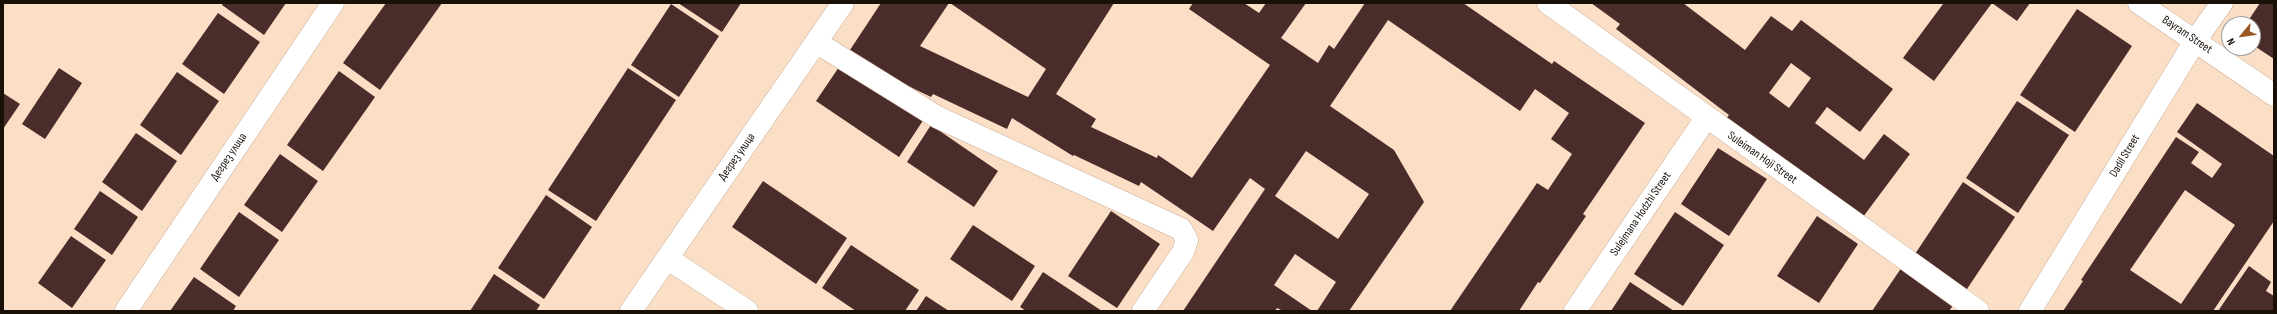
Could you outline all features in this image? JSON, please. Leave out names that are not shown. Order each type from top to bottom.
[{"type":"street","name":"Дегрез улица","points":[[126,311],[332,3]]},
{"type":"street","name":"Дегрез улица","points":[[631,311],[843,3]]},
{"type":"street","name":"Suleiman Hoji Street","points":[[1548,3],[1706,118],[1978,311]]},
{"type":"street","name":"Bayram Street","points":[[2139,3],[2274,95]]},
{"type":"street","name":"Dadil Street","points":[[2030,311],[2195,41],[2222,3]]},
{"type":"street","points":[[816,42],[937,117],[1182,229],[1187,240],[1183,252],[1143,311]]},
{"type":"street","name":"Sulejmana Hodzhi Street","points":[[1575,311],[1706,118]]},
{"type":"street","points":[[667,258],[747,311]]},
{"type":"building","points":[[223,3],[286,3],[264,35],[222,5]]},
{"type":"building","points":[[386,3],[442,3],[380,90],[343,63]]},
{"type":"building","points":[[678,3],[741,3],[722,32]]},
{"type":"building","points":[[881,3],[949,3],[920,46],[1028,97],[1046,69],[950,3],[1114,3],[1056,94],[1096,119],[1091,127],[1157,158],[1158,155],[1192,178],[1270,65],[1189,9],[1193,3],[1244,3],[1259,13],[1266,3],[1306,3],[1281,38],[1318,63],[1329,45],[1334,49],[1365,3],[1463,3],[1552,64],[1554,61],[1645,123],[1583,214],[1586,216],[1519,311],[1450,311],[1537,183],[1548,190],[1572,154],[1551,139],[1569,113],[1535,89],[1520,111],[1388,20],[1330,106],[1394,150],[1424,202],[1349,311],[1317,311],[1336,282],[1295,254],[1274,285],[1312,311],[1283,311],[1277,308],[1275,311],[1183,311],[1265,189],[1250,178],[1213,231],[1141,182],[1139,186],[1074,155],[1073,156],[1012,118],[1007,129],[933,94],[931,97],[873,69],[848,53]],"holes":[[[1306,151],[1369,194],[1338,239],[1275,196]]]},
{"type":"building","points":[[1591,3],[1683,3],[1745,50],[1771,16],[1792,31],[1801,20],[1893,89],[1860,132],[1827,107],[1815,123],[1864,160],[1884,134],[1910,154],[1860,221],[1725,120],[1729,115],[1616,29],[1620,24]],"holes":[[[1791,63],[1811,78],[1789,108],[1769,93]]]},
{"type":"building","points":[[1942,3],[1992,3],[1934,81],[1903,58],[1943,4]]},
{"type":"building","points":[[1992,3],[2030,3],[2017,21]]},
{"type":"building","points":[[2260,3],[2274,3],[2274,59],[2261,50],[2261,16],[2251,16]]},
{"type":"building","points":[[671,4],[719,36],[679,97],[631,65]]},
{"type":"building","points":[[2077,9],[2132,46],[2075,132],[2020,95]]},
{"type":"building","points":[[218,13],[260,42],[224,94],[182,64]]},
{"type":"building","points":[[841,64],[924,119],[899,157],[816,101]]},
{"type":"building","points":[[59,68],[82,83],[45,139],[22,124]]},
{"type":"building","points":[[628,68],[676,100],[596,221],[548,190]]},
{"type":"building","points":[[339,71],[375,97],[323,171],[287,145]]},
{"type":"building","points":[[177,72],[219,101],[181,155],[140,125]]},
{"type":"building","points":[[3,93],[20,104],[3,129]]},
{"type":"building","points":[[2017,101],[2069,135],[2018,213],[1966,178]]},
{"type":"building","points":[[2197,103],[2274,156],[2274,221],[2213,311],[2063,311],[2083,281],[2081,280],[2176,137],[2199,152],[2191,163],[2212,178],[2222,164],[2177,132]],"holes":[[[2185,190],[2235,225],[2181,304],[2130,270]]]},
{"type":"building","points":[[931,125],[998,171],[974,207],[907,162]]},
{"type":"building","points":[[136,133],[177,161],[142,211],[102,182]]},
{"type":"building","points":[[1718,148],[1767,179],[1729,236],[1681,204]]},
{"type":"building","points":[[280,154],[318,181],[282,232],[244,205]]},
{"type":"building","points":[[763,181],[847,238],[816,284],[732,227]]},
{"type":"building","points":[[1963,182],[2015,217],[1965,292],[1913,257]]},
{"type":"building","points":[[100,191],[138,217],[112,255],[74,229]]},
{"type":"building","points":[[546,195],[592,227],[544,299],[498,268]]},
{"type":"building","points":[[1111,211],[1160,244],[1117,308],[1068,276]]},
{"type":"building","points":[[239,212],[279,240],[239,297],[200,269]]},
{"type":"building","points":[[1675,212],[1724,245],[1683,306],[1634,274]]},
{"type":"building","points":[[1817,216],[1858,244],[1819,303],[1777,276]]},
{"type":"building","points":[[973,225],[1035,266],[1012,301],[950,259]]},
{"type":"building","points":[[71,236],[106,260],[72,308],[38,283]]},
{"type":"building","points":[[851,245],[919,290],[905,311],[856,311],[822,288]]},
{"type":"building","points":[[2249,266],[2271,282],[2266,291],[2274,296],[2274,311],[2218,311]]},
{"type":"building","points":[[1902,267],[1955,303],[1949,311],[1872,311]]},
{"type":"building","points":[[1043,272],[1102,311],[1026,311],[1020,307]]},
{"type":"building","points":[[494,274],[540,305],[536,311],[470,311]]},
{"type":"building","points":[[194,277],[236,306],[233,311],[170,311]]},
{"type":"building","points":[[1630,282],[1674,311],[1611,311]]},
{"type":"building","points":[[926,296],[949,311],[916,311]]}]
